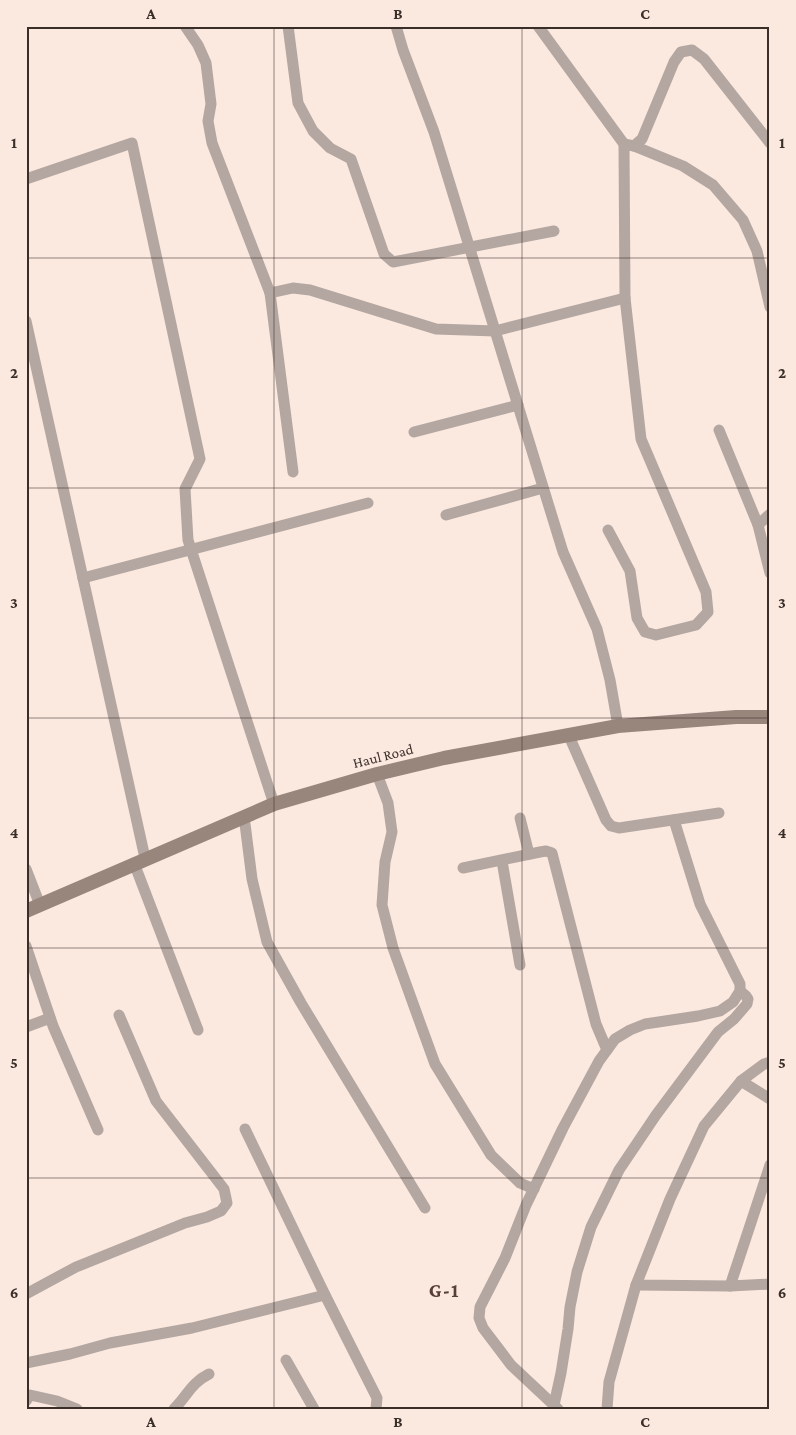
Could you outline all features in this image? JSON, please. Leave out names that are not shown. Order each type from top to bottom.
[{"type":"main road","name":"Haul Road","points":[[26,911],[274,804],[377,774],[444,758],[618,726],[736,717],[770,717]]},
{"type":"street","points":[[185,26],[198,45],[206,63],[212,104],[208,121],[212,143],[270,293],[293,472]]},
{"type":"street","points":[[288,26],[298,103],[314,131],[330,148],[351,159],[384,254],[393,262],[554,231]]},
{"type":"street","points":[[396,26],[402,50],[434,132],[563,552],[597,629],[610,680],[618,726]]},
{"type":"street","points":[[538,26],[629,145],[683,166],[713,186],[743,220],[757,251],[770,307]]},
{"type":"street","points":[[629,145],[642,139],[674,62],[681,52],[692,50],[704,59],[770,143]]},
{"type":"street","points":[[26,179],[132,143],[200,459],[185,488],[188,540],[274,804]]},
{"type":"street","points":[[608,530],[630,571],[637,618],[645,632],[656,635],[696,625],[708,612],[706,592],[641,439],[625,298],[629,145]]},
{"type":"street","points":[[270,293],[293,288],[310,290],[436,329],[496,331],[625,298]]},
{"type":"street","points":[[26,321],[83,578],[139,861],[198,1030]]},
{"type":"street","points":[[414,432],[518,405]]},
{"type":"street","points":[[719,430],[758,525],[770,573]]},
{"type":"street","points":[[446,515],[543,488]]},
{"type":"street","points":[[83,578],[368,503]]},
{"type":"street","points":[[758,525],[770,514]]},
{"type":"street","points":[[569,736],[606,820],[611,826],[619,828],[719,813]]},
{"type":"street","points":[[377,774],[388,803],[392,832],[385,862],[382,905],[393,948],[418,1020],[435,1064],[491,1156],[520,1183],[534,1189]]},
{"type":"street","points":[[244,816],[252,879],[267,942],[301,1003],[425,1208]]},
{"type":"street","points":[[520,818],[529,854]]},
{"type":"street","points":[[556,1407],[511,1365],[483,1328],[479,1318],[480,1307],[505,1258],[534,1189],[563,1128],[599,1061],[615,1039],[644,1024],[720,1011],[732,1002],[740,991],[740,984],[700,904],[674,820]]},
{"type":"street","points":[[463,868],[546,851],[552,853],[596,1024],[607,1050]]},
{"type":"street","points":[[502,861],[520,965]]},
{"type":"street","points":[[26,869],[40,905]]},
{"type":"street","points":[[26,946],[50,1018],[98,1130]]},
{"type":"street","points":[[556,1407],[570,1307],[577,1272],[591,1227],[619,1170],[656,1115],[718,1032],[734,1019],[747,1004],[746,996],[740,991]]},
{"type":"street","points":[[26,1294],[76,1267],[185,1223],[207,1218],[221,1211],[228,1203],[224,1189],[156,1101],[118,1016]]},
{"type":"street","points":[[26,1027],[50,1018]]},
{"type":"street","points":[[607,1409],[609,1382],[636,1285],[670,1199],[704,1126],[741,1081],[764,1064],[770,1062]]},
{"type":"street","points":[[741,1081],[770,1100]]},
{"type":"street","points":[[245,1129],[324,1296],[377,1398],[376,1409]]},
{"type":"street","points":[[730,1286],[770,1165]]},
{"type":"street","points":[[636,1285],[730,1286],[770,1284]]},
{"type":"street","points":[[26,1363],[110,1343],[192,1328],[324,1296]]},
{"type":"street","points":[[286,1360],[314,1409]]},
{"type":"street","points":[[174,1409],[198,1380],[209,1374]]},
{"type":"street","points":[[26,1401],[30,1395],[39,1396],[77,1409]]},
{"type":"district","name":"G-1","points":[[444,1290]]}]
